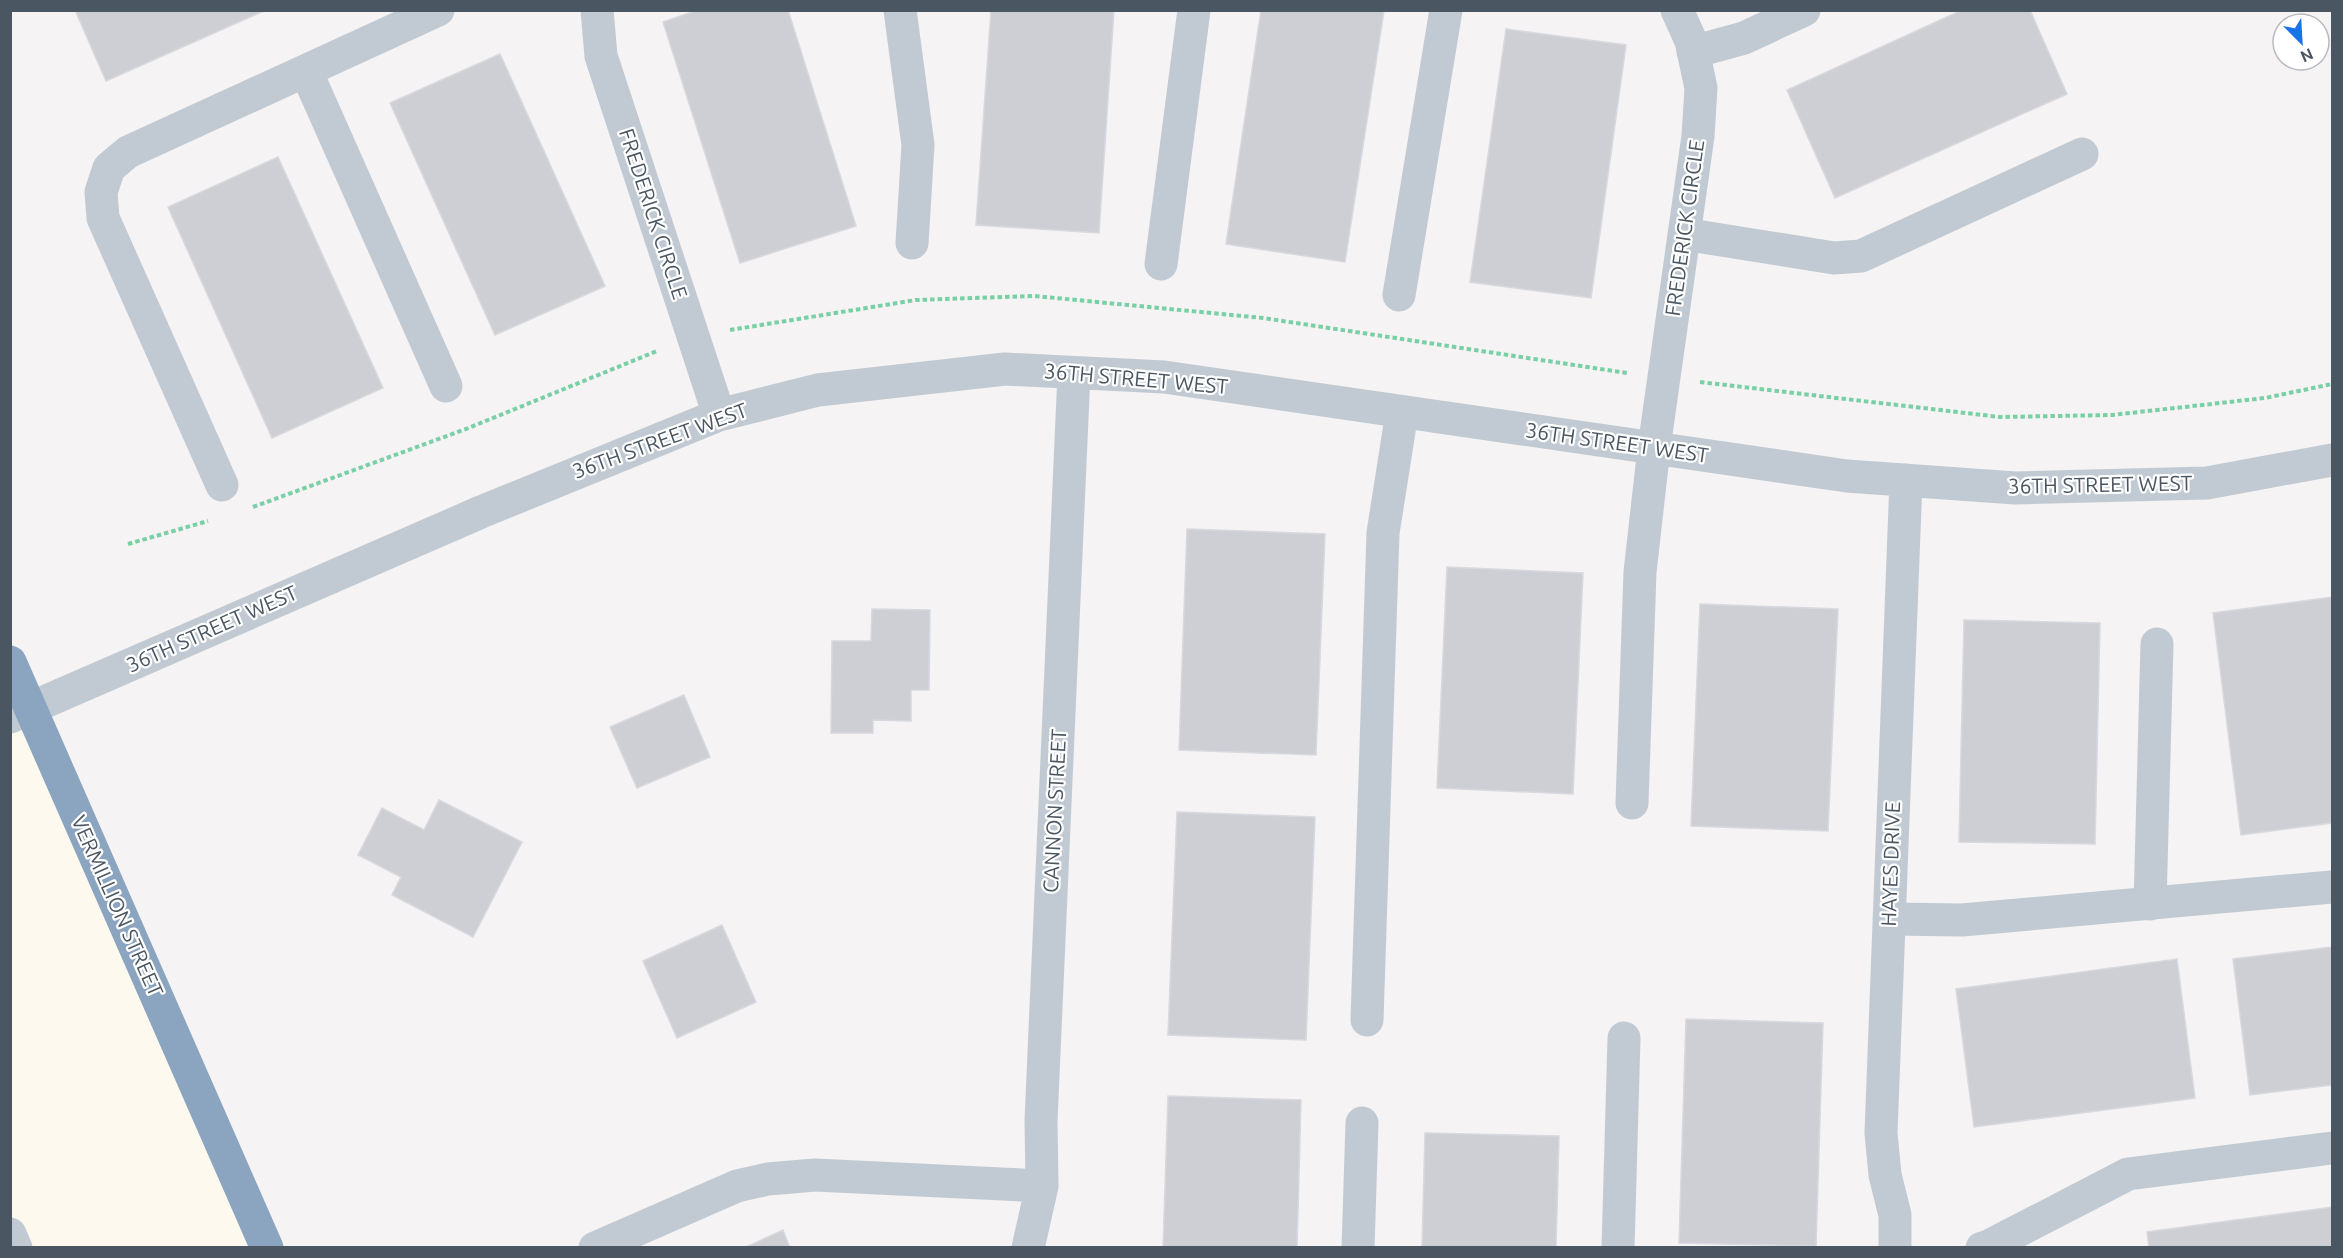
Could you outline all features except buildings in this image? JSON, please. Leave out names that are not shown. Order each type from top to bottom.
[{"type":"highway","name":"VERMILLION STREET","points":[[10,662],[20,713],[203,1104],[267,1248]]},
{"type":"highway","name":"VERMILLION STREET","points":[[203,1104],[247,1248]]},
{"type":"street","name":"FREDERICK CIRCLE","points":[[597,10],[601,56],[719,415]]},
{"type":"street","points":[[900,10],[918,145],[912,243]]},
{"type":"street","points":[[1161,264],[1194,10]]},
{"type":"street","points":[[1399,295],[1446,10]]},
{"type":"street","name":"FREDERICK CIRCLE","points":[[1632,803],[1640,572],[1654,448],[1698,136],[1701,98],[1691,40],[1677,10]]},
{"type":"street","points":[[1693,52],[1744,38],[1804,10]]},
{"type":"street","points":[[222,485],[103,218],[101,192],[109,168],[128,152],[428,13]]},
{"type":"street","points":[[306,71],[446,386]]},
{"type":"street","points":[[1684,234],[1834,258],[1861,255],[2082,154]]},
{"type":"street","name":"36TH STREET WEST","points":[[20,713],[480,512],[719,415],[818,390],[1005,369],[1164,377],[1848,476],[2014,488],[2207,483],[2332,460]]},
{"type":"street","name":"CANNON STREET","points":[[1028,1248],[1042,1186],[1041,1121],[1074,372]]},
{"type":"street","points":[[1367,1020],[1383,532],[1402,412]]},
{"type":"street","name":"HAYES DRIVE","points":[[1894,1248],[1895,1215],[1886,1175],[1881,1133],[1906,480]]},
{"type":"street","points":[[2150,904],[2157,644]]},
{"type":"street","points":[[1889,919],[1962,920],[2332,888]]},
{"type":"street","points":[[1618,1248],[1624,1038]]},
{"type":"street","points":[[1358,1248],[1362,1123]]},
{"type":"street","points":[[1982,1248],[2040,1235],[2128,1174],[2332,1148]]},
{"type":"street","points":[[596,1248],[737,1186],[768,1179],[815,1175],[1042,1186]]},
{"type":"street","points":[[10,1234],[16,1248]]},
{"type":"shaded area","points":[[30,709],[203,1104],[247,1247],[11,1247],[10,717]]}]
